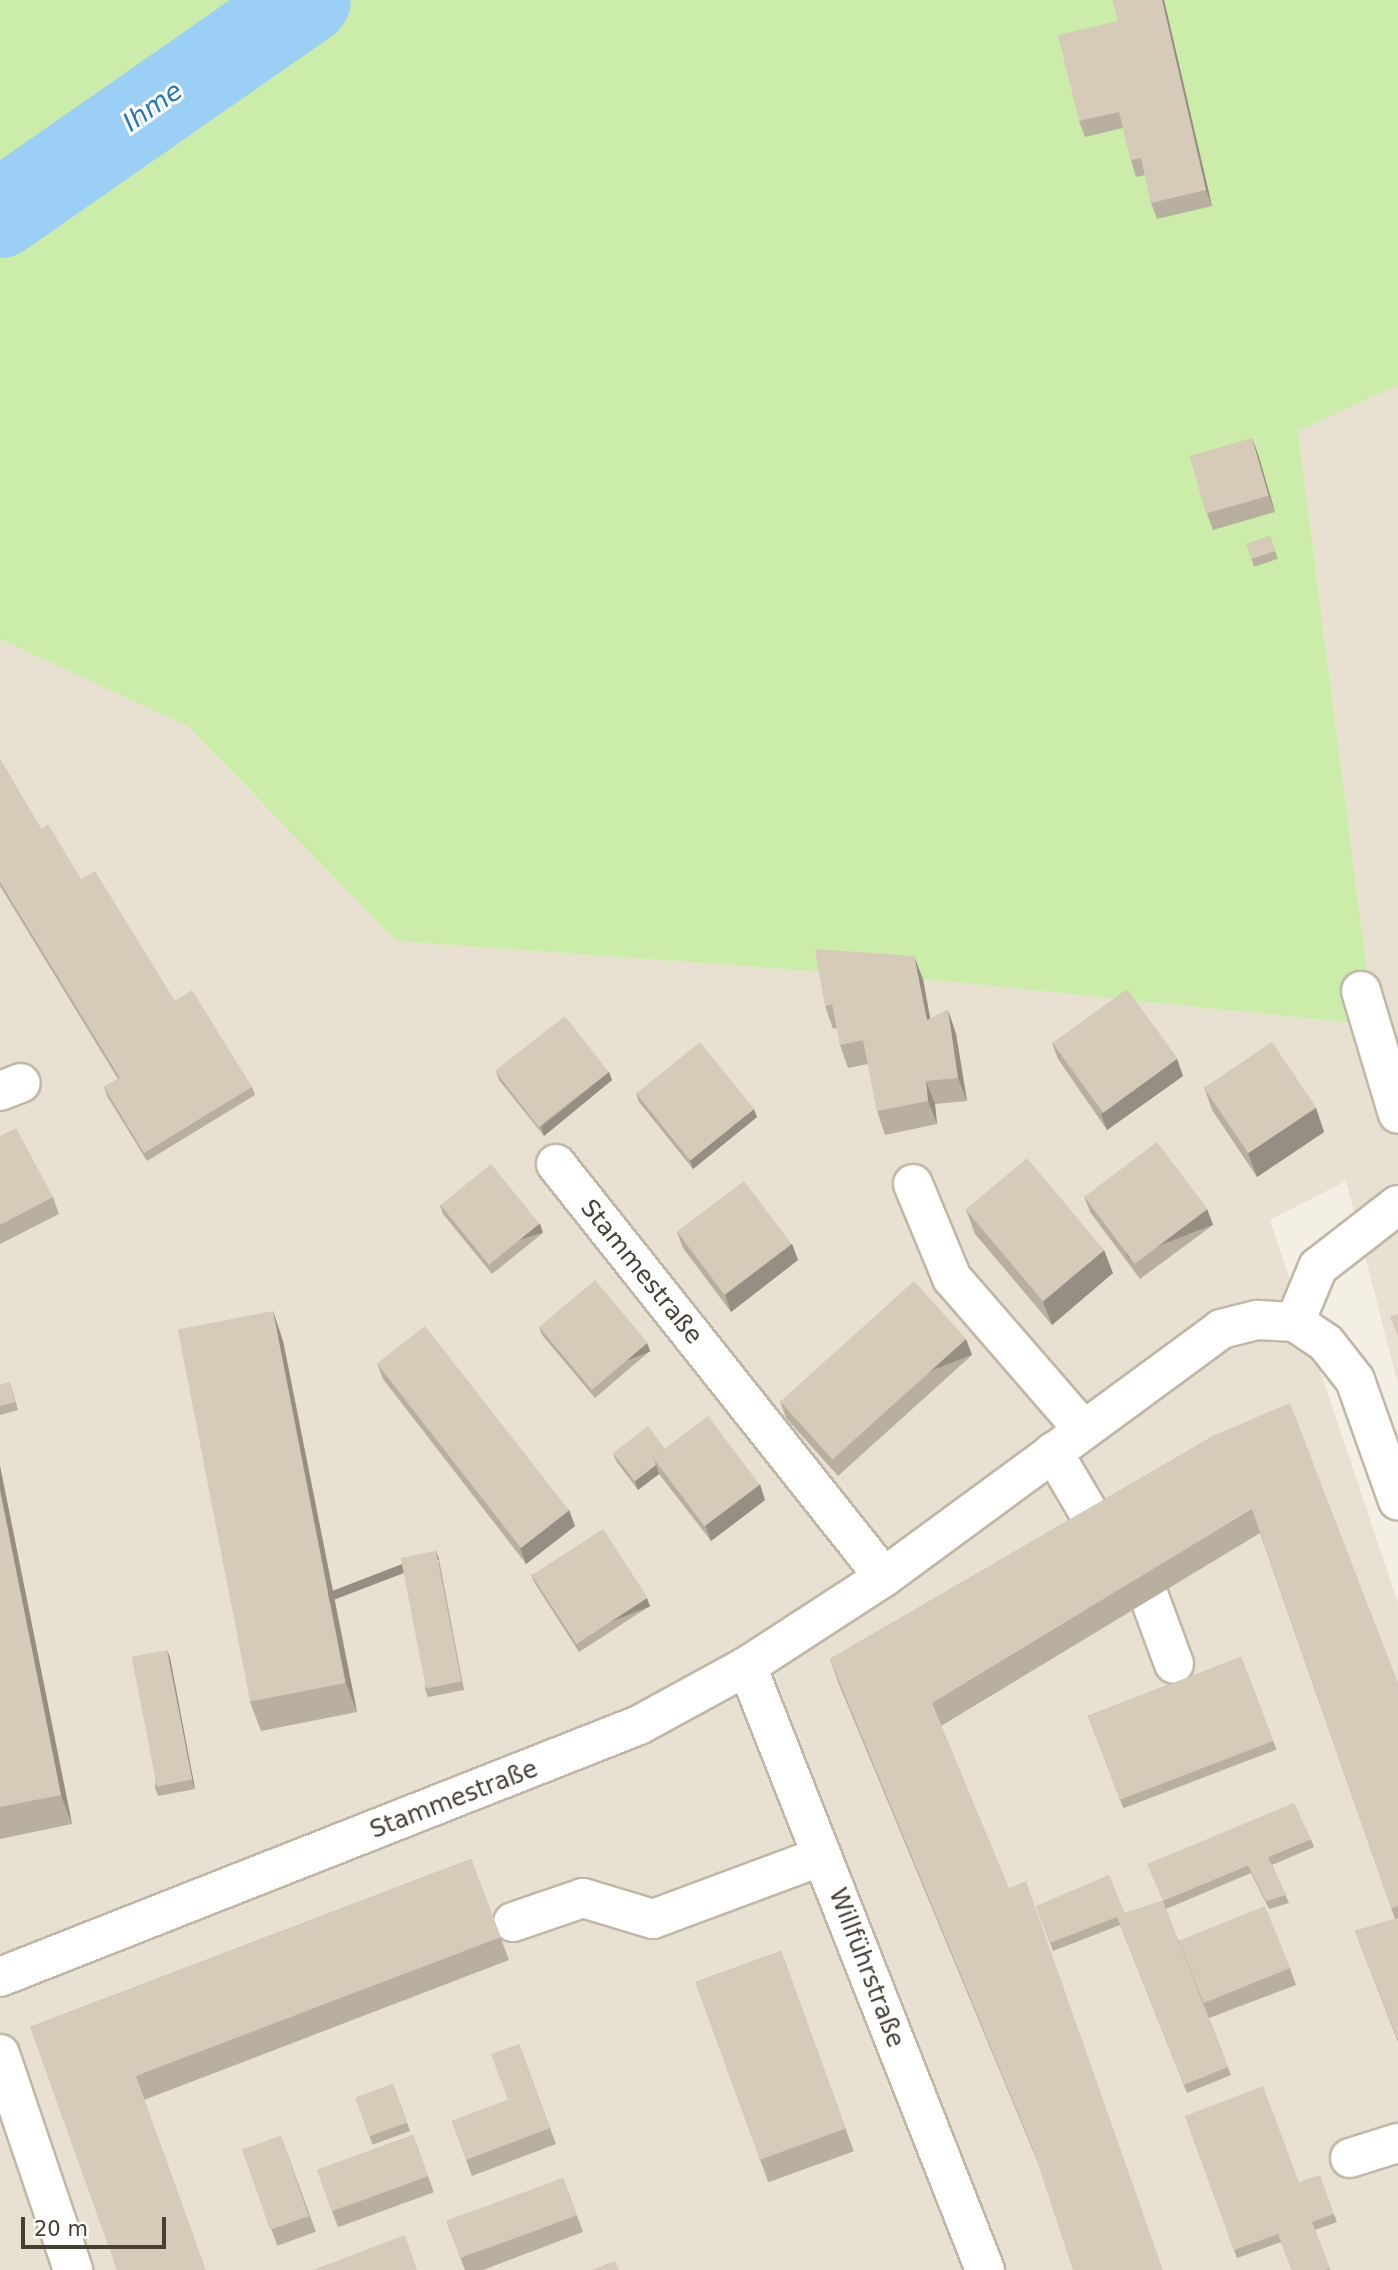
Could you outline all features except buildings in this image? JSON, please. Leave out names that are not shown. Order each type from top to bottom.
[{"type":"street","points":[[1361,991],[1398,1114]]},
{"type":"street","name":"Stammestraße","points":[[556,1164],[884,1577]]},
{"type":"street","points":[[913,1184],[952,1278],[1083,1429]]},
{"type":"street","points":[[1398,1205],[1318,1267],[1295,1322],[1326,1343],[1355,1380],[1398,1501]]},
{"type":"street","name":"Stammestraße","points":[[0,1977],[523,1774],[639,1725],[747,1666],[884,1577],[1221,1329],[1258,1320],[1295,1322]]},
{"type":"street","points":[[1053,1452],[1098,1531]]},
{"type":"street","points":[[1150,1599],[1174,1664]]},
{"type":"street","name":"Willführstraße","points":[[747,1666],[985,2270]]},
{"type":"street","points":[[513,1922],[583,1898],[653,1919],[822,1856]]},
{"type":"street","points":[[0,2054],[73,2270]]},
{"type":"street","points":[[1350,2158],[1398,2143]]},
{"type":"shaded area","points":[[1398,385],[1398,1385],[1346,1181],[1270,1220],[1398,1603],[1398,2270],[0,2270],[0,639],[189,727],[396,941],[923,979],[1374,1025],[1298,430]]},
{"type":"green space","points":[[0,0],[1398,0],[1398,385],[1298,431],[1374,1025],[923,979],[396,941],[189,727],[0,639]]},
{"type":"waterway","name":"Ihme","points":[[0,214],[307,0]]}]
